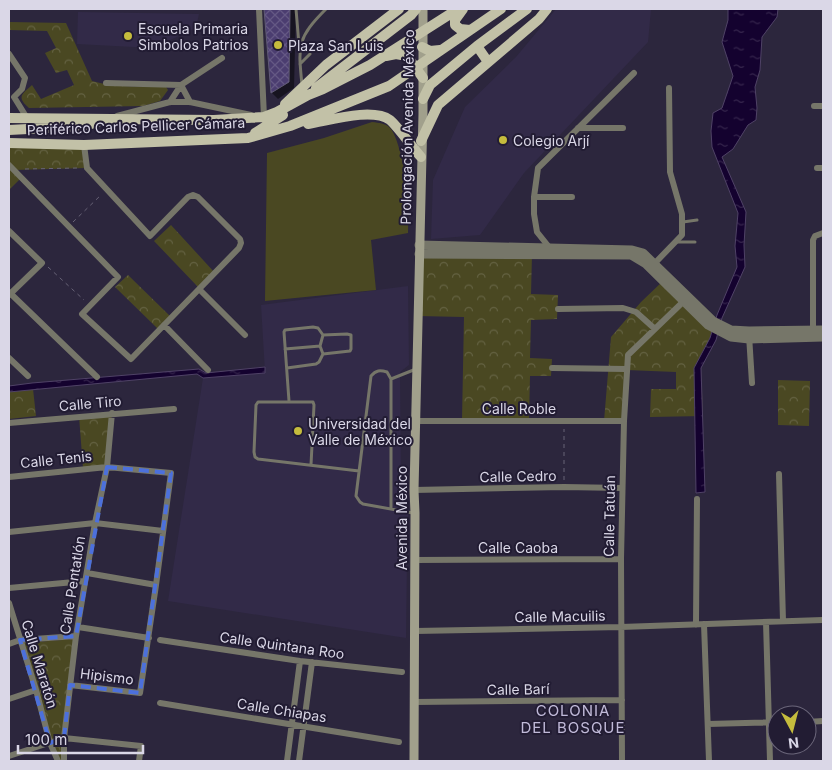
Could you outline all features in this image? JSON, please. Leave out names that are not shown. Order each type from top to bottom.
[{"type":"main road","points":[[305,90],[326,65],[399,9]]},
{"type":"main road","points":[[326,65],[337,77],[416,9]]},
{"type":"main road","name":"Prolongación Avenida México","points":[[419,65],[422,47],[423,9]]},
{"type":"main road","name":"Periférico Carlos Pellicer Cámara","points":[[9,118],[214,120],[270,117],[305,90],[324,90],[337,77],[383,57],[458,9]]},
{"type":"main road","points":[[463,9],[455,25],[460,29],[470,30]]},
{"type":"main road","name":"Periférico Carlos Pellicer Cámara","points":[[9,143],[84,145],[248,138],[290,126],[389,86],[500,9]]},
{"type":"main road","points":[[423,99],[430,85],[477,46],[527,9]]},
{"type":"main road","points":[[421,141],[438,105],[539,19],[547,9]]},
{"type":"main road","points":[[477,46],[488,62]]},
{"type":"main road","points":[[422,47],[430,50],[441,50]]},
{"type":"main road","points":[[383,57],[396,54],[407,56],[419,65],[422,78]]},
{"type":"main road","name":"Prolongación Avenida México","points":[[419,250],[422,78]]},
{"type":"main road","points":[[290,126],[358,115],[376,115],[389,120],[421,156]]},
{"type":"main road","points":[[248,138],[270,117]]},
{"type":"main road","points":[[9,130],[85,126],[108,118]]},
{"type":"main road","name":"Avenida México","points":[[414,761],[414,490],[419,250]]},
{"type":"street","points":[[108,118],[170,102],[190,102],[270,117],[259,9]]},
{"type":"street","points":[[9,54],[25,78],[22,90],[12,97],[27,118]]},
{"type":"street","points":[[170,102],[181,85],[222,58]]},
{"type":"street","points":[[549,247],[537,232],[534,214],[534,196],[539,166],[634,73]]},
{"type":"street","points":[[106,83],[181,85]]},
{"type":"street","points":[[181,85],[190,102]]},
{"type":"street","points":[[655,263],[682,235],[682,214],[670,172],[669,88]]},
{"type":"street","points":[[814,106],[823,106]]},
{"type":"street","points":[[578,128],[623,128]]},
{"type":"street","points":[[11,168],[118,277],[82,314],[131,359],[239,248],[241,243],[240,239],[198,197],[193,195],[188,197],[150,236],[87,168],[84,145]]},
{"type":"street","points":[[534,196],[572,197]]},
{"type":"street","points":[[9,230],[42,262],[10,294],[97,377]]},
{"type":"street","points":[[813,331],[813,240],[815,236],[823,233]]},
{"type":"street","points":[[419,250],[549,247],[632,250],[644,253],[655,263],[686,300]]},
{"type":"street","points":[[419,250],[630,255],[646,264],[686,300],[713,321],[731,330],[749,335],[823,337]]},
{"type":"street","points":[[199,289],[245,334]]},
{"type":"street","name":"Calle Tatuán","points":[[622,761],[620,559],[628,355],[686,300]]},
{"type":"street","points":[[558,309],[623,308],[636,312],[655,329]]},
{"type":"street","points":[[164,325],[208,370]]},
{"type":"street","points":[[749,335],[823,330]]},
{"type":"street","points":[[749,335],[752,384]]},
{"type":"street","points":[[9,358],[28,376]]},
{"type":"street","points":[[552,368],[626,370]]},
{"type":"street","name":"Calle Tiro","points":[[9,423],[174,409]]},
{"type":"street","name":"Calle Pentatlón","points":[[64,761],[64,738],[76,636],[95,523],[107,467],[112,413]]},
{"type":"street","name":"Calle Roble","points":[[415,420],[624,421]]},
{"type":"street","name":"Calle Tenis","points":[[9,477],[107,467],[171,473],[163,531]]},
{"type":"street","points":[[779,474],[783,621]]},
{"type":"street","name":"Calle Cedro","points":[[414,490],[564,487],[622,488]]},
{"type":"street","points":[[696,625],[697,500]]},
{"type":"street","points":[[9,532],[95,523],[163,531],[149,638],[78,627]]},
{"type":"street","name":"Calle Caoba","points":[[415,560],[620,559]]},
{"type":"street","points":[[87,573],[156,585]]},
{"type":"street","points":[[9,588],[86,581]]},
{"type":"street","name":"Calle Maratón","points":[[9,603],[50,743],[58,761]]},
{"type":"street","name":"Calle Macuilis","points":[[415,630],[621,627],[823,620]]},
{"type":"street","points":[[766,622],[768,705]]},
{"type":"street","points":[[704,624],[708,761]]},
{"type":"street","points":[[9,644],[20,640],[76,636]]},
{"type":"street","name":"Hipismo","points":[[70,685],[140,693],[149,638]]},
{"type":"street","name":"Calle Quintana Roo","points":[[160,640],[300,661],[402,672]]},
{"type":"street","points":[[288,761],[300,661]]},
{"type":"street","points":[[299,761],[312,662]]},
{"type":"street","points":[[9,699],[36,690]]},
{"type":"street","name":"Calle Barí","points":[[414,702],[622,700]]},
{"type":"street","name":"Calle Chiapas","points":[[160,703],[399,742]]},
{"type":"street","points":[[708,724],[767,723]]},
{"type":"street","points":[[9,756],[64,738],[141,746],[139,761]]},
{"type":"lane","points":[[296,9],[300,64],[305,90]]},
{"type":"lane","points":[[299,46],[310,24],[326,9]]},
{"type":"lane","points":[[300,64],[310,54]]},
{"type":"lane","points":[[682,222],[697,220]]},
{"type":"lane","points":[[674,242],[695,242]]},
{"type":"lane","points":[[289,401],[285,330],[313,327],[318,328],[323,335]]},
{"type":"lane","points":[[287,368],[319,362],[323,354],[320,346],[323,335]]},
{"type":"lane","points":[[323,335],[351,335],[352,349],[323,354]]},
{"type":"lane","points":[[285,349],[320,346]]},
{"type":"lane","points":[[391,379],[416,369]]},
{"type":"lane","points":[[391,508],[391,379],[387,372],[380,370],[371,376],[356,496],[360,502],[415,513]]},
{"type":"lane","points":[[311,465],[313,402],[258,402],[255,457],[258,459],[359,471]]},
{"type":"path","points":[[11,168],[87,168]]},
{"type":"path","points":[[68,226],[106,189]]},
{"type":"path","points":[[42,262],[90,305]]},
{"type":"path","points":[[564,420],[564,487]]},
{"type":"highlighted area","points":[[107,467],[171,473],[140,693],[70,685],[64,738],[50,743],[20,640],[76,636]]},
{"type":"shaded area","name":"Colegio Arjí","points":[[556,9],[651,9],[648,42],[524,173],[480,235],[431,239],[433,180],[465,107],[516,57]]},
{"type":"shaded area","name":"Escuela Primaria Simbolos Patrios","points":[[78,12],[199,14],[196,28],[153,48],[77,44]]},
{"type":"shaded area","name":"Universidad del Valle de México","points":[[408,286],[409,365],[400,372],[401,483],[408,494],[408,528],[400,535],[405,540],[407,557],[406,638],[168,601],[203,378],[265,372],[261,305]]},
{"type":"green space","points":[[9,22],[66,23],[92,81],[120,86],[166,87],[168,90],[160,101],[143,106],[29,108],[23,101],[22,96],[32,85],[41,99],[74,85],[67,70],[56,73],[45,53],[56,48],[47,31],[9,30]]},
{"type":"green space","points":[[372,122],[386,125],[390,128],[397,141],[403,163],[409,202],[408,233],[371,240],[376,290],[265,301],[267,153],[324,138]]},
{"type":"green space","points":[[9,143],[84,145],[87,168],[14,170],[21,178],[9,190]]},
{"type":"green space","points":[[171,225],[215,273],[198,287],[154,241]]},
{"type":"green space","points":[[419,254],[532,254],[531,294],[558,295],[557,319],[531,320],[530,358],[552,359],[551,376],[530,376],[529,420],[462,420],[464,317],[418,316]]},
{"type":"green space","points":[[128,275],[170,316],[158,329],[115,287]]},
{"type":"green space","points":[[663,281],[719,331],[701,368],[703,416],[650,417],[651,389],[676,389],[676,372],[627,370],[624,421],[604,421],[611,337],[641,302]]},
{"type":"green space","points":[[778,380],[810,381],[809,426],[778,425]]},
{"type":"green space","points":[[33,389],[36,416],[9,419],[9,391]]},
{"type":"green space","points":[[112,413],[107,467],[83,468],[79,416]]},
{"type":"green space","points":[[76,639],[65,761],[58,761],[22,643]]},
{"type":"water","points":[[728,9],[778,9],[777,17],[762,37],[760,70],[755,87],[756,120],[748,125],[733,149],[722,157],[746,212],[745,267],[722,318],[716,340],[701,368],[705,492],[696,493],[694,368],[710,338],[717,315],[737,267],[735,246],[738,213],[712,147],[711,131],[713,113],[722,108],[733,76],[722,42],[728,20]]},
{"type":"water","points":[[265,367],[265,373],[203,378],[197,374],[9,392],[9,386],[32,383],[199,369],[206,373]]},
{"type":"building","name":"Plaza San Luis","points":[[264,9],[290,9],[289,82],[271,93]]},
{"type":"place","name":"Escuela Primaria Simbolos Patrios","points":[[128,36]]},
{"type":"place","name":"Plaza San Luis","points":[[278,45]]},
{"type":"place","name":"Colegio Arjí","points":[[503,140]]},
{"type":"place","name":"Universidad del Valle de México","points":[[298,431]]},
{"type":"district","name":"COLONIA DEL BOSQUE","points":[[573,718]]}]
